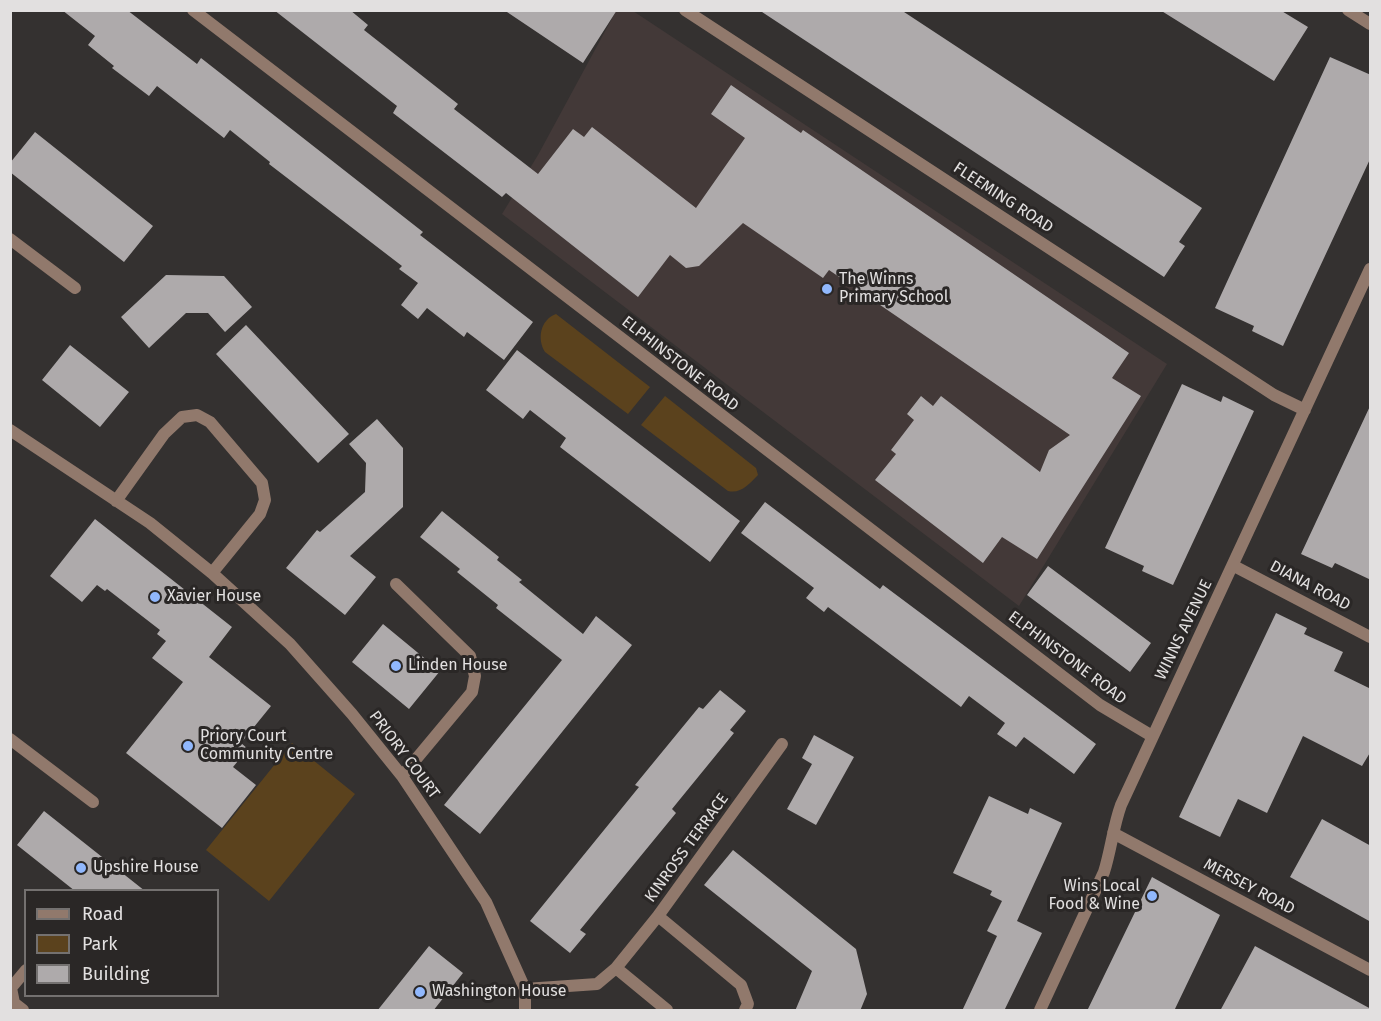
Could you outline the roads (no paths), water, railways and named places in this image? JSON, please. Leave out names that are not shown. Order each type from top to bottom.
[{"type":"street","name":"ELPHINSTONE ROAD","points":[[193,10],[1100,705],[1152,736]]},
{"type":"street","name":"FLEEMING ROAD","points":[[685,10],[1274,396],[1305,410]]},
{"type":"street","points":[[1348,10],[1371,24]]},
{"type":"street","points":[[10,238],[75,288]]},
{"type":"street","name":"WINNS AVENUE","points":[[1040,1011],[1104,872],[1121,805],[1371,269]]},
{"type":"street","points":[[116,501],[164,434],[182,417],[197,415],[210,422],[262,483],[266,501],[260,514],[212,573]]},
{"type":"street","name":"PRIORY COURT","points":[[10,430],[150,524],[212,573],[290,644],[352,714],[402,776],[486,902],[525,989],[525,1011]]},
{"type":"street","name":"DIANA ROAD","points":[[1233,566],[1371,637]]},
{"type":"street","points":[[396,584],[470,656],[475,676],[472,692],[402,776]]},
{"type":"street","points":[[10,739],[93,802]]},
{"type":"street","name":"KINROSS TERRACE","points":[[616,968],[658,916],[782,744]]},
{"type":"street","name":"MERSEY ROAD","points":[[1113,833],[1371,970]]},
{"type":"street","points":[[658,916],[741,985],[748,1004],[745,1011]]},
{"type":"street","points":[[525,989],[597,984],[616,968],[667,1011]]},
{"type":"street","points":[[23,1011],[14,1003],[11,988],[24,972]]},
{"type":"place","name":"The Winns Primary School","points":[[827,289]]},
{"type":"place","name":"Xavier House","points":[[155,597]]},
{"type":"place","name":"Linden House","points":[[396,666]]},
{"type":"place","name":"Priory Court Community Centre","points":[[188,746]]},
{"type":"place","name":"Upshire House","points":[[81,868]]},
{"type":"place","name":"Wins Local Food & Wine","points":[[1152,896]]},
{"type":"place","name":"Washington House","points":[[420,992]]}]
